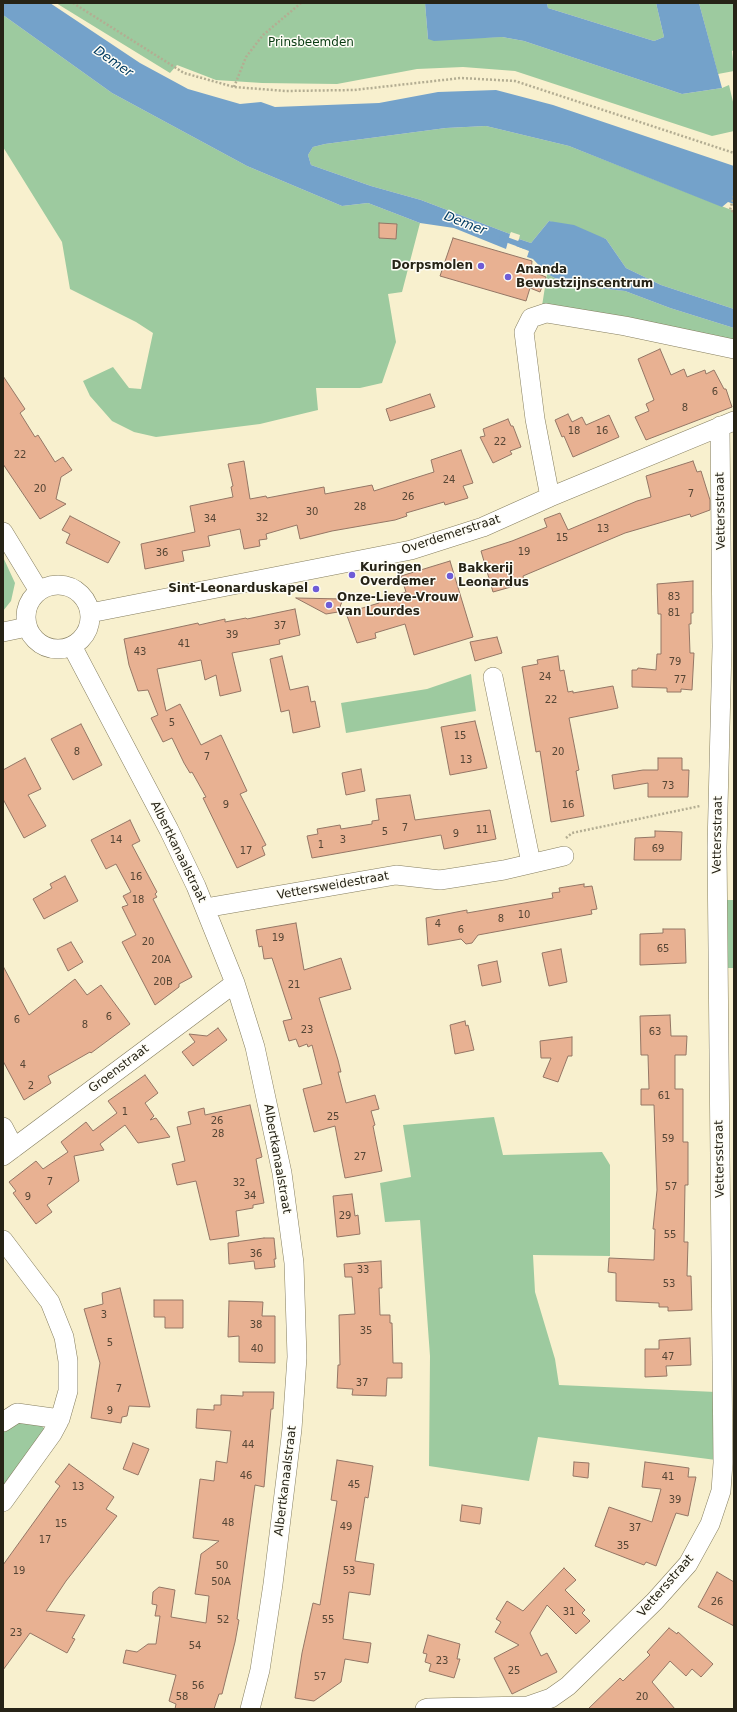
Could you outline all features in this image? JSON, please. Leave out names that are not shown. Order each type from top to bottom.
[{"type":"street","points":[[550,497],[536,419],[524,332],[530,318],[546,313],[625,326],[734,349]]},
{"type":"street","name":"Overdemerstraat","points":[[90,613],[411,550],[483,527],[550,497],[727,423]]},
{"type":"street","name":"Vettersstraat","points":[[425,1709],[528,1706],[551,1698],[568,1686],[655,1601],[688,1564],[710,1524],[721,1491],[723,1463],[718,1009],[718,802],[727,423]]},
{"type":"street","points":[[3,532],[39,591]]},
{"type":"street","points":[[51,586],[64,586],[76,591],[85,601],[90,613],[90,623],[86,633],[80,641],[72,646],[61,649],[50,648],[40,644],[32,636],[27,627],[27,607],[32,598],[39,591],[51,586]]},
{"type":"street","points":[[3,632],[27,627]]},
{"type":"street","name":"Albertkanaalstraat","points":[[72,646],[169,830],[205,908],[235,982],[255,1047],[282,1173],[294,1263],[297,1357],[292,1429],[273,1584],[260,1670],[250,1709]]},
{"type":"street","points":[[493,677],[531,863]]},
{"type":"street","name":"Vettersweidestraat","points":[[205,908],[396,875],[440,880],[504,870],[564,856]]},
{"type":"street","name":"Groenstraat","points":[[9,1152],[235,982]]},
{"type":"street","points":[[3,1127],[9,1152]]},
{"type":"street","points":[[3,1240],[50,1302],[64,1337],[68,1361],[68,1391],[60,1419],[52,1434],[3,1502]]},
{"type":"street","points":[[3,1422],[17,1413],[60,1419]]},
{"type":"path","points":[[73,3],[184,73],[234,87],[286,91],[354,90],[460,78],[515,81],[734,153]]},
{"type":"path","points":[[234,87],[246,57],[263,35],[301,3]]},
{"type":"path","points":[[734,196],[730,210],[734,212]]},
{"type":"path","points":[[564,856],[563,842],[567,836],[572,833],[718,802]]},
{"type":"green space","name":"Prinsbeemden","points":[[56,3],[425,3],[428,39],[502,37],[524,41],[682,94],[722,88],[729,85],[734,106],[734,131],[712,136],[515,71],[463,67],[417,69],[337,84],[262,83],[216,80],[177,65],[170,73]]},
{"type":"green space","points":[[547,3],[656,3],[664,37],[654,41],[548,8]]},
{"type":"green space","points":[[699,3],[734,3],[734,50],[732,51],[734,71],[718,74]]},
{"type":"green space","points":[[3,15],[112,93],[247,166],[342,206],[368,203],[420,223],[402,292],[388,294],[396,342],[382,383],[360,388],[316,388],[318,410],[260,424],[156,437],[134,432],[112,421],[90,396],[83,381],[113,367],[129,388],[141,389],[153,333],[136,322],[70,289],[62,242],[3,147]]},
{"type":"green space","points":[[486,126],[569,146],[734,211],[734,309],[661,285],[626,268],[606,239],[549,221],[531,243],[519,239],[520,235],[511,232],[510,234],[421,200],[371,186],[311,165],[308,155],[313,147],[325,144],[446,128]]},
{"type":"green space","points":[[547,274],[568,285],[625,291],[670,308],[734,328],[734,343],[542,306]]},
{"type":"green space","points":[[3,557],[15,583],[11,601],[3,611]]},
{"type":"green space","points":[[471,674],[476,711],[346,733],[341,703],[427,689]]},
{"type":"green space","points":[[724,900],[734,900],[734,968],[722,968]]},
{"type":"green space","points":[[494,1117],[503,1155],[602,1152],[610,1165],[610,1256],[533,1255],[535,1292],[555,1359],[559,1385],[716,1392],[716,1460],[538,1437],[529,1481],[429,1466],[430,1356],[420,1220],[385,1222],[380,1183],[411,1177],[403,1125]]},
{"type":"green space","points":[[15,1419],[40,1424],[46,1430],[3,1492],[3,1428]]},
{"type":"water","points":[[3,3],[50,3],[140,63],[188,89],[240,104],[261,102],[275,107],[379,103],[438,92],[496,90],[553,105],[734,166],[734,204],[728,202],[722,207],[569,146],[486,126],[446,128],[325,144],[313,147],[308,155],[311,165],[371,186],[421,200],[510,234],[506,249],[454,228],[420,223],[368,203],[342,206],[247,166],[112,93],[3,15]]},
{"type":"water","points":[[425,3],[547,3],[548,8],[654,41],[664,37],[656,3],[699,3],[722,88],[682,94],[524,41],[502,37],[434,41],[428,39]]},
{"type":"water","points":[[549,221],[574,225],[606,239],[626,268],[661,285],[734,309],[734,328],[670,308],[625,291],[568,285],[547,274],[533,259],[527,257],[529,251],[516,246],[519,239],[531,243]]},
{"type":"building","points":[[379,223],[397,224],[396,239],[379,238]]},
{"type":"building","points":[[453,238],[532,261],[531,271],[546,277],[540,292],[530,288],[526,301],[440,276]]},
{"type":"building","points":[[660,349],[671,375],[684,369],[687,377],[705,370],[706,374],[714,370],[724,389],[726,389],[732,407],[646,440],[635,417],[649,411],[646,404],[654,400],[638,359]]},
{"type":"building","points":[[3,376],[25,409],[20,413],[35,437],[38,435],[55,462],[63,457],[72,470],[61,477],[56,499],[66,504],[40,519],[3,464]]},
{"type":"building","points":[[430,394],[435,407],[390,421],[386,409]]},
{"type":"building","points":[[568,414],[572,422],[582,417],[586,425],[609,415],[619,437],[573,457],[555,420]]},
{"type":"building","points":[[508,419],[511,426],[513,426],[521,447],[510,451],[512,454],[493,463],[480,437],[485,436],[483,429]]},
{"type":"building","points":[[461,450],[473,483],[463,486],[468,498],[445,505],[444,502],[406,513],[407,516],[395,520],[332,531],[300,539],[297,525],[266,534],[267,539],[259,540],[260,546],[244,549],[240,529],[208,536],[210,546],[182,551],[184,561],[145,569],[141,544],[195,532],[190,506],[233,497],[231,487],[233,486],[228,464],[244,461],[250,499],[266,496],[267,498],[324,487],[325,494],[372,485],[374,491],[434,472],[431,460]]},
{"type":"building","points":[[693,461],[697,472],[701,471],[710,500],[710,510],[691,517],[690,514],[625,533],[523,576],[525,583],[493,592],[481,551],[547,527],[544,519],[560,513],[568,530],[637,501],[651,497],[646,476]]},
{"type":"building","points":[[70,516],[120,542],[108,563],[66,543],[70,534],[62,530]]},
{"type":"building","points":[[450,561],[473,637],[414,655],[405,624],[375,633],[376,638],[357,643],[346,613],[379,603],[379,600],[406,592],[401,576]]},
{"type":"building","points":[[693,581],[693,613],[691,613],[691,624],[689,624],[690,653],[694,653],[692,690],[681,689],[681,692],[667,692],[667,688],[632,687],[632,670],[637,670],[638,668],[656,670],[657,654],[661,654],[661,614],[658,614],[657,584]]},
{"type":"building","name":"Onze-Lieve-Vrouw van Lourdes","points":[[296,598],[343,599],[338,612],[326,614]]},
{"type":"building","points":[[295,609],[300,635],[279,640],[280,644],[232,653],[241,691],[220,696],[216,675],[205,680],[201,660],[157,669],[166,711],[180,704],[201,745],[221,735],[247,791],[240,794],[266,845],[262,847],[265,855],[237,868],[203,798],[206,797],[192,772],[190,773],[184,763],[172,738],[163,742],[151,718],[158,715],[148,690],[138,691],[129,665],[124,639],[198,623],[199,625],[225,619],[225,622],[247,619]]},
{"type":"building","points":[[497,637],[502,653],[475,661],[470,642]]},
{"type":"building","points":[[282,656],[290,690],[308,686],[311,702],[315,701],[320,727],[293,733],[289,710],[281,712],[270,659]]},
{"type":"building","points":[[558,656],[560,671],[564,670],[568,692],[573,691],[573,693],[613,686],[618,708],[569,718],[579,770],[576,771],[584,816],[551,822],[540,751],[536,752],[522,667],[538,664],[537,660]]},
{"type":"building","points":[[475,721],[487,768],[450,775],[441,727]]},
{"type":"building","points":[[81,724],[102,765],[73,780],[51,739]]},
{"type":"building","points":[[25,758],[41,789],[28,795],[46,826],[24,838],[3,799],[3,770]]},
{"type":"building","points":[[658,758],[682,758],[682,770],[689,770],[688,797],[648,797],[648,783],[614,789],[612,775],[643,770],[658,770]]},
{"type":"building","points":[[361,769],[365,791],[346,795],[342,773]]},
{"type":"building","points":[[410,795],[415,820],[490,810],[496,839],[444,849],[441,835],[312,858],[307,836],[318,834],[317,829],[340,825],[341,829],[372,824],[372,821],[379,820],[376,799]]},
{"type":"building","points":[[130,820],[140,841],[132,845],[157,892],[155,894],[157,897],[153,899],[192,977],[179,984],[179,987],[155,1005],[122,942],[136,935],[122,907],[128,905],[123,896],[131,892],[116,864],[106,869],[91,840]]},
{"type":"building","points":[[655,831],[682,832],[681,860],[634,860],[635,838],[655,837]]},
{"type":"building","points":[[65,876],[78,901],[44,919],[33,899],[52,888],[50,884]]},
{"type":"building","points":[[584,884],[584,887],[592,886],[597,909],[591,910],[592,914],[478,935],[472,943],[466,944],[461,939],[428,945],[426,918],[467,910],[467,913],[553,898],[552,893],[560,892],[559,888]]},
{"type":"building","points":[[296,923],[304,970],[341,958],[351,989],[319,998],[338,1060],[341,1072],[338,1072],[346,1103],[375,1095],[379,1109],[371,1111],[375,1125],[373,1126],[382,1171],[345,1178],[335,1126],[314,1132],[303,1089],[322,1084],[312,1045],[308,1047],[307,1044],[299,1047],[296,1039],[289,1041],[283,1021],[292,1019],[272,958],[264,959],[262,946],[259,947],[256,930]]},
{"type":"building","points":[[663,929],[685,929],[686,963],[640,965],[640,934],[663,933]]},
{"type":"building","points":[[71,942],[83,962],[68,971],[57,949]]},
{"type":"building","points":[[561,949],[567,982],[549,986],[542,953]]},
{"type":"building","points":[[497,961],[501,982],[482,986],[478,965]]},
{"type":"building","points":[[3,966],[29,1015],[75,979],[87,995],[101,985],[130,1024],[91,1053],[90,1052],[48,1076],[51,1083],[24,1100],[3,1061]]},
{"type":"building","points":[[670,1015],[671,1036],[687,1036],[686,1055],[675,1055],[675,1089],[683,1089],[683,1142],[688,1142],[688,1185],[685,1185],[684,1242],[688,1242],[687,1276],[691,1276],[692,1310],[668,1311],[668,1307],[659,1307],[659,1303],[616,1301],[616,1273],[608,1272],[609,1258],[654,1260],[655,1229],[653,1229],[657,1190],[654,1105],[641,1105],[641,1089],[649,1089],[648,1055],[641,1055],[640,1016]]},
{"type":"building","points":[[465,1021],[466,1026],[468,1025],[474,1050],[455,1054],[450,1025]]},
{"type":"building","points":[[218,1028],[227,1040],[193,1066],[182,1052],[195,1042],[189,1034],[207,1036]]},
{"type":"building","points":[[572,1037],[572,1056],[568,1056],[558,1082],[543,1077],[551,1058],[541,1058],[540,1041]]},
{"type":"building","points":[[145,1075],[158,1093],[145,1103],[154,1116],[150,1120],[156,1118],[170,1137],[138,1143],[125,1125],[100,1144],[104,1150],[74,1156],[79,1181],[47,1205],[52,1212],[36,1224],[13,1193],[16,1191],[9,1182],[36,1161],[43,1169],[68,1152],[61,1142],[86,1122],[93,1131],[117,1113],[108,1101]]},
{"type":"building","points":[[250,1105],[262,1157],[256,1159],[264,1203],[253,1205],[253,1208],[236,1211],[239,1236],[210,1240],[196,1181],[177,1185],[172,1164],[185,1161],[177,1127],[191,1124],[188,1112],[204,1108],[205,1115]]},
{"type":"building","points":[[352,1194],[355,1216],[358,1215],[360,1234],[337,1237],[333,1196]]},
{"type":"building","points":[[274,1238],[276,1259],[274,1259],[275,1267],[255,1269],[254,1261],[229,1264],[228,1243]]},
{"type":"building","points":[[381,1261],[382,1288],[379,1288],[380,1315],[390,1315],[390,1323],[392,1323],[393,1363],[402,1363],[402,1378],[387,1378],[386,1396],[352,1395],[353,1389],[337,1388],[338,1365],[340,1365],[339,1315],[355,1314],[352,1277],[345,1277],[344,1264]]},
{"type":"building","points":[[120,1288],[150,1407],[129,1406],[127,1416],[122,1417],[121,1423],[91,1418],[100,1363],[84,1309],[103,1304],[102,1293]]},
{"type":"building","points":[[154,1300],[183,1300],[183,1328],[165,1328],[165,1317],[154,1317]]},
{"type":"building","points":[[229,1301],[263,1302],[262,1316],[275,1316],[275,1363],[239,1362],[239,1336],[228,1337]]},
{"type":"building","points":[[690,1338],[691,1365],[666,1366],[667,1376],[645,1377],[645,1349],[659,1349],[659,1340]]},
{"type":"building","points":[[243,1392],[274,1392],[273,1409],[271,1409],[264,1487],[255,1485],[235,1642],[222,1694],[219,1694],[214,1709],[175,1709],[176,1704],[169,1701],[176,1675],[123,1663],[126,1650],[137,1652],[148,1644],[156,1644],[160,1616],[155,1616],[157,1605],[152,1604],[153,1592],[159,1587],[175,1590],[171,1617],[206,1623],[209,1596],[195,1594],[201,1554],[219,1541],[193,1538],[200,1479],[214,1481],[216,1461],[227,1463],[231,1431],[196,1428],[197,1409],[214,1410],[214,1405],[221,1405],[221,1395],[243,1396]]},
{"type":"building","points":[[133,1443],[149,1449],[138,1475],[123,1469]]},
{"type":"building","points":[[337,1460],[373,1466],[368,1498],[365,1497],[355,1561],[374,1564],[370,1595],[349,1592],[343,1639],[371,1643],[368,1663],[345,1659],[341,1682],[314,1701],[295,1698],[302,1653],[313,1603],[320,1605],[337,1501],[331,1500]]},
{"type":"building","points":[[574,1462],[589,1463],[588,1478],[573,1476]]},
{"type":"building","points":[[645,1462],[689,1468],[688,1477],[696,1477],[688,1516],[676,1513],[656,1566],[646,1562],[644,1565],[595,1546],[609,1507],[652,1522],[661,1489],[642,1487]]},
{"type":"building","points":[[69,1464],[114,1497],[106,1509],[117,1516],[66,1581],[46,1611],[85,1615],[72,1638],[75,1639],[67,1653],[30,1633],[3,1670],[3,1565],[60,1486],[55,1482]]},
{"type":"building","points":[[462,1505],[482,1508],[480,1524],[460,1521]]},
{"type":"building","points":[[564,1568],[576,1580],[565,1590],[585,1610],[582,1613],[590,1621],[576,1634],[547,1605],[530,1633],[541,1656],[547,1653],[557,1672],[512,1694],[494,1658],[519,1645],[495,1632],[501,1622],[496,1619],[507,1601],[523,1611]]},
{"type":"building","points":[[717,1572],[734,1582],[734,1626],[698,1607]]},
{"type":"building","points":[[669,1628],[677,1634],[678,1632],[713,1664],[701,1677],[692,1669],[686,1676],[670,1661],[652,1682],[675,1709],[588,1709],[620,1678],[623,1681],[650,1655],[647,1652]]},
{"type":"building","points":[[428,1635],[460,1644],[457,1659],[460,1659],[454,1678],[429,1671],[431,1664],[425,1662],[427,1654],[423,1653]]},
{"type":"waterway","name":"Demer","points":[[502,238],[524,246]]},
{"type":"place","name":"Dorpsmolen","points":[[481,266]]},
{"type":"place","name":"Ananda Bewustzijnscentrum","points":[[508,277]]},
{"type":"place","name":"Kuringen Overdemer","points":[[352,575]]},
{"type":"place","name":"Bakkerij Leonardus","points":[[450,576]]},
{"type":"place","name":"Sint-Leonarduskapel","points":[[316,589]]},
{"type":"place","name":"Onze-Lieve-Vrouw van Lourdes","points":[[329,605]]}]
